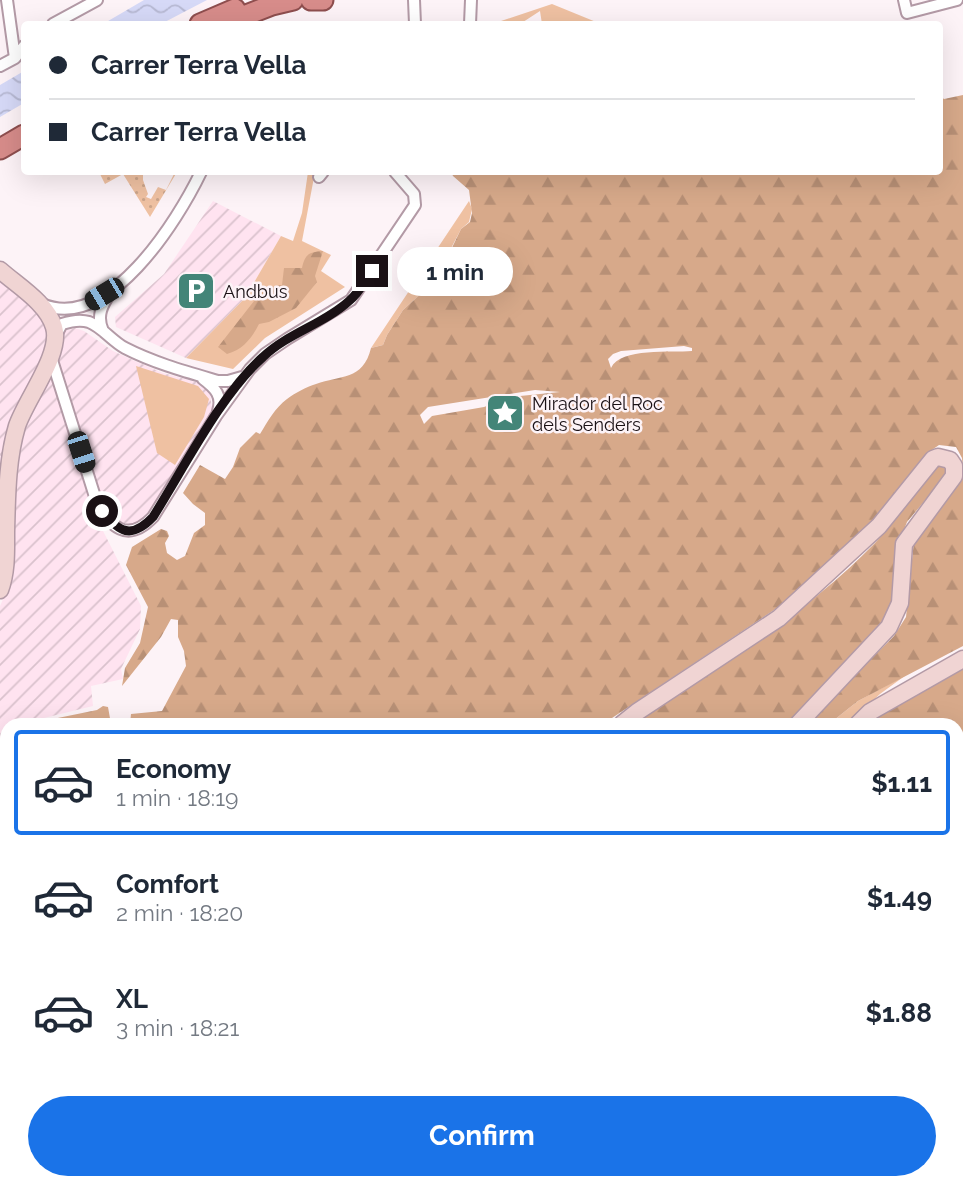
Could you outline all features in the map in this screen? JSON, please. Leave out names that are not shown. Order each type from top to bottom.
[{"type":"highway","points":[[207,21],[255,0]]},
{"type":"highway","points":[[233,21],[272,5],[293,0]]},
{"type":"highway","points":[[312,0],[323,0]]},
{"type":"highway","points":[[0,135],[21,124]]},
{"type":"highway","points":[[0,149],[21,137]]},
{"type":"main road","points":[[0,270],[35,300],[51,320],[55,337],[51,357],[23,409],[11,451],[5,569],[0,590]]},
{"type":"main road","points":[[630,718],[779,618],[879,526],[933,459],[938,457],[950,460],[954,466],[954,476],[904,544],[900,603],[896,616],[874,645],[804,718]]},
{"type":"main road","points":[[864,718],[963,659]]},
{"type":"street","points":[[7,0],[15,58]]},
{"type":"street","points":[[58,21],[97,0]]},
{"type":"street","points":[[414,0],[415,21]]},
{"type":"street","points":[[470,21],[471,0]]},
{"type":"street","points":[[904,0],[907,13],[957,0]]},
{"type":"street","points":[[0,66],[15,58],[21,50]]},
{"type":"street","points":[[69,309],[91,302],[114,287],[155,248],[180,213],[199,175]]},
{"type":"street","points":[[51,357],[96,500],[118,529],[138,529],[153,517],[245,375],[265,355],[342,307],[357,293],[415,205],[414,194],[398,175]]},
{"type":"street","points":[[105,334],[100,323],[100,313],[114,287]]},
{"type":"street","points":[[35,300],[58,309],[89,313],[105,334]]},
{"type":"street","points":[[55,337],[62,324],[80,320],[94,324],[136,353],[203,378],[218,394],[220,402],[216,416]]},
{"type":"street","points":[[191,373],[218,381],[228,381],[245,375]]},
{"type":"shaded area","points":[[552,4],[594,21],[542,21],[540,11],[525,21],[501,21]]},
{"type":"shaded area","points":[[100,175],[121,175],[105,184]]},
{"type":"shaded area","points":[[124,175],[143,175],[148,194],[146,197],[151,199],[158,187],[166,190],[175,175],[150,217]]},
{"type":"shaded area","points":[[308,175],[314,175],[302,241],[331,255],[321,271],[345,287],[265,338],[233,369],[186,358],[245,298],[281,236],[293,241],[302,213]]},
{"type":"shaded area","name":"Andbus","points":[[213,201],[281,236],[245,298],[186,358],[116,327],[115,317],[164,274]]},
{"type":"shaded area","points":[[469,201],[472,209],[469,222],[461,229],[424,291],[403,310],[383,345],[371,348]]},
{"type":"shaded area","points":[[0,279],[37,311],[45,324],[48,348],[0,500]]},
{"type":"shaded area","points":[[75,328],[113,351],[163,373],[203,384],[210,390],[212,412],[148,512],[136,524],[117,519],[100,493],[58,366],[64,331]]},
{"type":"shaded area","points":[[136,366],[198,386],[209,399],[204,417],[175,465],[157,453]]},
{"type":"shaded area","points":[[48,379],[52,381],[92,503],[100,518],[97,519],[141,606],[140,629],[121,669],[123,679],[91,686],[93,706],[44,718],[0,718],[0,606],[9,586],[14,559],[17,460],[27,421]]},
{"type":"shaded area","points":[[906,675],[854,718],[837,718],[858,701]]},
{"type":"green space","points":[[963,95],[963,468],[962,458],[956,447],[939,445],[926,454],[876,518],[783,604],[612,718],[131,718],[131,714],[162,711],[186,666],[178,637],[178,620],[171,619],[161,637],[122,686],[125,668],[140,643],[148,607],[126,565],[132,547],[161,529],[167,531],[169,536],[165,543],[167,553],[177,560],[185,556],[194,533],[205,525],[205,513],[183,493],[200,465],[225,479],[240,448],[256,432],[260,434],[283,403],[308,387],[356,372],[367,359],[371,348],[383,345],[403,310],[424,291],[448,256],[461,229],[470,222],[472,213],[469,190],[452,175],[943,175],[943,98]],"holes":[[[684,346],[692,348],[692,351],[635,354],[616,361],[611,368],[608,359],[621,351]],[[535,390],[560,392],[510,397],[484,407],[432,416],[424,424],[420,415],[428,407]]]},
{"type":"green space","points":[[323,251],[315,276],[317,282],[296,308],[269,322],[259,324],[238,350],[227,354],[218,347],[261,292],[282,285],[284,268],[302,268],[308,255]]},
{"type":"green space","points":[[939,464],[948,468],[947,474],[907,522],[895,555],[894,597],[888,614],[867,642],[796,718],[642,718],[732,658],[821,593],[875,543]]},
{"type":"green space","points":[[963,475],[963,646],[858,701],[837,718],[813,718],[894,636],[906,617],[914,541]]},
{"type":"green space","points":[[963,665],[963,718],[876,718]]},
{"type":"green space","points":[[103,706],[108,707],[110,718],[58,718],[97,710]]},
{"type":"water","points":[[144,0],[207,0],[167,21],[108,21]]},
{"type":"water","points":[[21,73],[21,105],[0,117],[0,85]]},
{"type":"place","name":"Andbus","points":[[196,291]]},
{"type":"place","name":"Mirador del Roc dels Senders","points":[[505,413]]},
{"type":"route","points":[[102,511],[118,529],[131,531],[144,526],[153,517],[216,416],[250,369],[287,339],[351,300],[372,271]]}]
